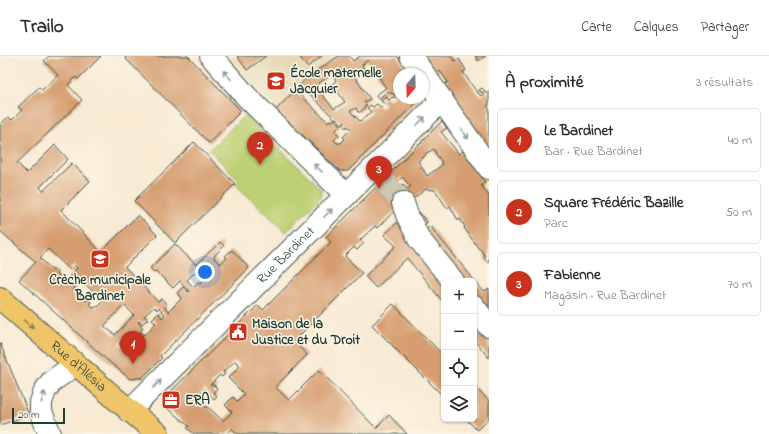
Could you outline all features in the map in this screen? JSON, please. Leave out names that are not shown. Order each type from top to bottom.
[{"type":"main road","name":"Rue d'Alésia","points":[[0,298],[75,365],[158,434]]},
{"type":"street","points":[[211,56],[246,96],[346,195]]},
{"type":"street","points":[[411,56],[489,168]]},
{"type":"street","name":"Rue Bardinet","points":[[129,411],[346,195],[378,174],[442,100]]},
{"type":"street","points":[[403,203],[407,215],[420,239],[451,278]]},
{"type":"street","points":[[477,311],[489,326]]},
{"type":"street","points":[[50,434],[41,412],[41,402],[45,391],[52,381],[75,365]]},
{"type":"shaded area","name":"École maternelle Jacquier","points":[[228,56],[339,56],[308,76],[276,110],[254,88]]},
{"type":"green space","points":[[245,115],[321,189],[321,197],[286,232],[235,184],[239,180],[209,150]]},
{"type":"building","points":[[49,56],[101,56],[78,79],[76,77],[68,85],[82,100],[17,163],[27,173],[55,145],[68,159],[40,187],[43,191],[72,163],[90,181],[61,210],[101,252],[138,215],[157,235],[125,267],[158,302],[162,299],[167,305],[165,308],[168,312],[182,298],[177,293],[183,287],[188,292],[189,291],[180,281],[173,288],[156,271],[154,272],[150,268],[175,244],[196,265],[220,242],[224,246],[214,258],[220,264],[227,258],[225,256],[232,250],[249,268],[160,356],[162,358],[141,379],[139,377],[130,379],[19,280],[36,262],[0,231],[0,125],[8,117],[12,120],[22,110],[18,107],[39,87],[42,90],[58,75],[44,61]],"holes":[[[48,249],[70,270],[74,265],[77,268],[65,282],[56,274],[57,272],[55,269],[53,271],[40,258]],[[198,269],[203,270],[208,276],[201,283],[199,281],[193,287],[187,280]],[[81,281],[100,297],[104,293],[107,296],[97,306],[92,307],[89,304],[91,302],[88,299],[86,301],[73,290]],[[124,305],[134,315],[115,335],[104,326]],[[154,307],[157,310],[158,308],[165,315],[162,318],[158,313],[152,319],[156,323],[145,335],[140,331],[143,328],[138,322],[139,321],[142,324],[148,319],[144,316]],[[131,334],[138,341],[128,351],[119,344],[122,341],[125,344],[127,342],[126,341]]]},
{"type":"building","points":[[125,56],[188,56],[241,111],[209,143],[125,58]]},
{"type":"building","points":[[237,56],[266,56],[247,70]]},
{"type":"building","points":[[299,56],[322,56],[307,67]]},
{"type":"building","points":[[339,56],[349,56],[353,61],[360,56],[397,56],[406,68],[393,68],[393,94],[389,91],[386,92],[379,99],[376,95],[386,88],[368,60],[362,65],[364,69],[354,76],[370,99],[364,102],[367,105],[360,112],[358,112],[356,108],[350,111],[360,121],[371,112],[367,108],[371,105],[373,107],[377,104],[381,108],[385,104],[381,101],[385,96],[389,100],[393,98],[393,104],[414,104],[348,171],[340,171],[276,110],[295,90],[328,122],[330,119],[332,122],[334,119],[341,125],[335,131],[339,135],[334,140],[337,143],[341,143],[345,139],[343,137],[351,129],[347,126],[346,128],[343,125],[345,123],[344,122],[342,124],[336,118],[335,119],[300,85],[307,77]],"holes":[[[332,74],[336,81],[329,86],[332,90],[337,91],[345,102],[334,109],[315,86]]]},
{"type":"building","points":[[423,56],[451,56],[455,61],[459,59],[466,70],[463,72],[476,91],[481,96],[489,91],[489,105],[487,106],[489,108],[489,150],[443,85],[448,82],[440,71],[436,74]]},
{"type":"building","points":[[475,56],[486,56],[478,61]]},
{"type":"building","points":[[482,88],[485,91],[482,93],[479,90]]},
{"type":"building","points":[[442,121],[447,128],[441,132],[459,154],[463,151],[485,182],[481,185],[489,196],[489,261],[487,262],[484,257],[485,256],[464,228],[465,227],[460,219],[458,220],[450,206],[447,208],[435,190],[426,189],[410,201],[427,222],[423,226],[406,200],[377,228],[375,226],[360,240],[364,243],[357,250],[354,247],[345,256],[362,273],[294,341],[307,355],[275,387],[289,400],[319,370],[376,428],[389,415],[407,434],[238,434],[232,429],[227,434],[194,434],[187,428],[189,426],[164,406],[164,398],[258,305],[263,310],[331,242],[326,237],[418,145],[422,143],[421,142]],"holes":[[[434,149],[435,153],[442,162],[442,165],[427,176],[418,161],[426,155],[425,154]],[[402,177],[411,187],[407,189],[403,184],[399,188],[395,184]],[[235,361],[240,366],[228,378],[244,394],[237,401],[233,397],[225,405],[232,412],[223,421],[198,400],[198,396],[205,389],[214,399],[217,396],[213,393],[217,388],[214,385],[210,385],[220,375],[222,377],[225,374],[223,372]]]},
{"type":"building","points":[[194,142],[235,184],[175,243],[134,201]]},
{"type":"building","points":[[400,220],[442,278],[441,299],[407,258],[376,288],[365,276],[396,246],[384,235]]},
{"type":"building","points":[[430,226],[473,278],[458,278],[424,232]]},
{"type":"building","points":[[477,283],[484,292],[489,289],[489,317],[477,303]]},
{"type":"building","points":[[393,304],[441,353],[441,394],[372,325]]},
{"type":"building","points":[[477,319],[489,334],[489,358],[477,344]]},
{"type":"building","points":[[0,343],[29,415],[0,425]]},
{"type":"building","points":[[477,389],[489,401],[489,418],[477,430],[469,422],[477,422]]},
{"type":"tunnel","points":[[383,180],[403,203]]},
{"type":"place","name":"École maternelle Jacquier","points":[[276,81]]},
{"type":"place","name":"Square Frédéric Bazille","points":[[260,165]]},
{"type":"place","name":"Fabienne","points":[[379,189]]},
{"type":"place","name":"Crèche municipale Bardinet","points":[[100,259]]},
{"type":"place","name":"Maison de la Justice et du Droit","points":[[238,332]]},
{"type":"place","name":"Le Bardinet","points":[[133,364]]},
{"type":"place","name":"ERA","points":[[171,400]]}]
